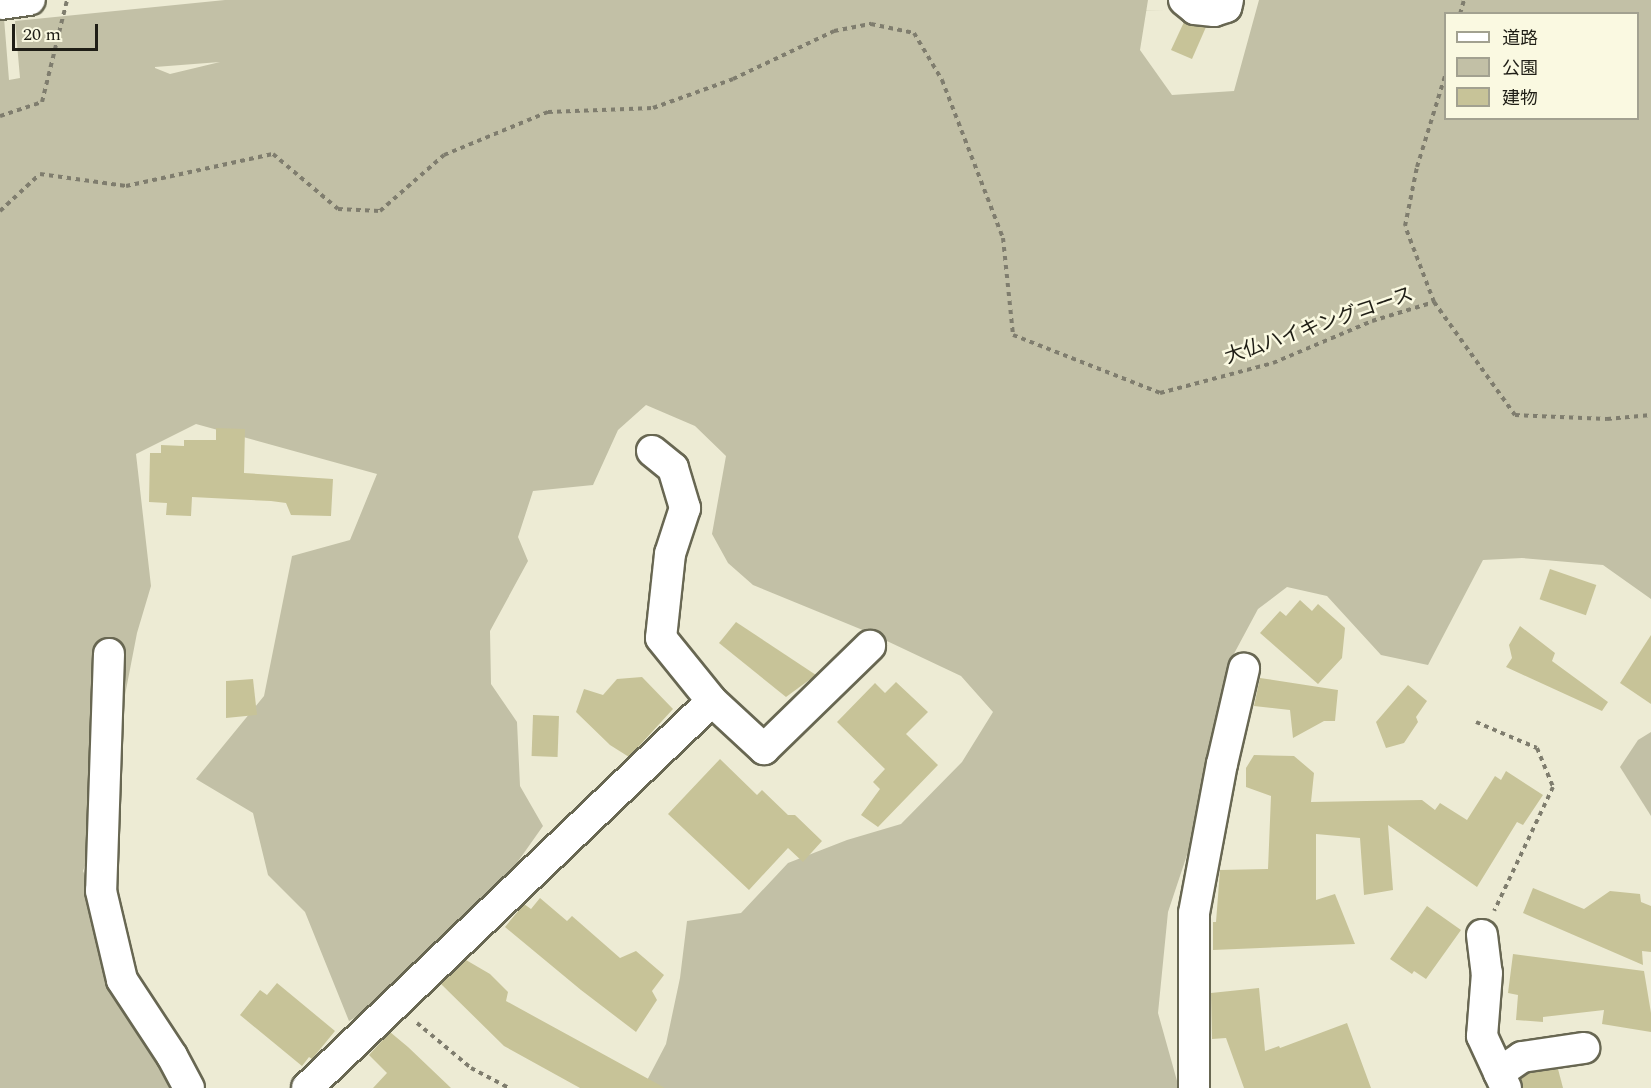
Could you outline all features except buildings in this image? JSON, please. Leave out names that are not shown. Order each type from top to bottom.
[{"type":"street","points":[[0,4],[30,0]]},
{"type":"street","points":[[1184,0],[1195,9],[1232,10]]},
{"type":"street","points":[[652,451],[673,468],[685,508],[670,554],[661,638],[712,701],[764,749],[870,646]]},
{"type":"street","points":[[108,654],[101,891],[122,980],[172,1056],[189,1088]]},
{"type":"street","points":[[1194,1088],[1194,913],[1222,764],[1244,669]]},
{"type":"street","points":[[307,1088],[396,1006],[712,701]]},
{"type":"street","points":[[1482,936],[1487,973],[1482,1036],[1502,1080],[1522,1057],[1584,1048]]},
{"type":"path","points":[[0,116],[42,102],[67,0]]},
{"type":"path","name":"大仏ハイキングコース","points":[[0,211],[40,174],[126,186],[273,154],[338,209],[380,211],[444,155],[548,112],[653,108],[733,79],[834,31],[871,24],[914,33],[942,80],[1004,238],[1013,335],[1160,393],[1273,363],[1372,321],[1434,302],[1515,415],[1607,419],[1651,415]]},
{"type":"path","points":[[1434,302],[1405,226],[1417,167],[1444,79]]},
{"type":"path","points":[[1476,722],[1537,748],[1553,787],[1482,936]]},
{"type":"path","points":[[396,1006],[471,1068],[509,1088]]},
{"type":"green space","points":[[225,0],[1148,0],[1140,50],[1172,95],[1234,91],[1259,0],[1651,0],[1651,599],[1603,565],[1522,558],[1483,560],[1428,665],[1381,655],[1327,596],[1287,587],[1258,609],[1229,663],[1203,807],[1168,912],[1158,1013],[1179,1088],[643,1088],[666,1044],[680,978],[687,921],[741,913],[788,863],[847,840],[901,824],[962,762],[993,712],[961,676],[870,633],[753,585],[728,563],[712,534],[726,456],[695,426],[646,405],[618,430],[593,485],[533,491],[518,537],[528,561],[490,631],[491,684],[517,722],[520,786],[543,826],[502,884],[415,985],[349,1021],[305,912],[268,875],[253,813],[196,779],[264,696],[292,556],[350,540],[377,474],[196,424],[136,454],[151,586],[137,633],[114,752],[114,781],[83,871],[141,993],[159,1040],[169,1088],[0,1088],[0,18],[4,18],[9,80],[20,78],[15,21]],"holes":[[[220,62],[170,74],[155,67]]]},
{"type":"green space","points":[[1651,732],[1651,816],[1620,767],[1638,740]]}]
